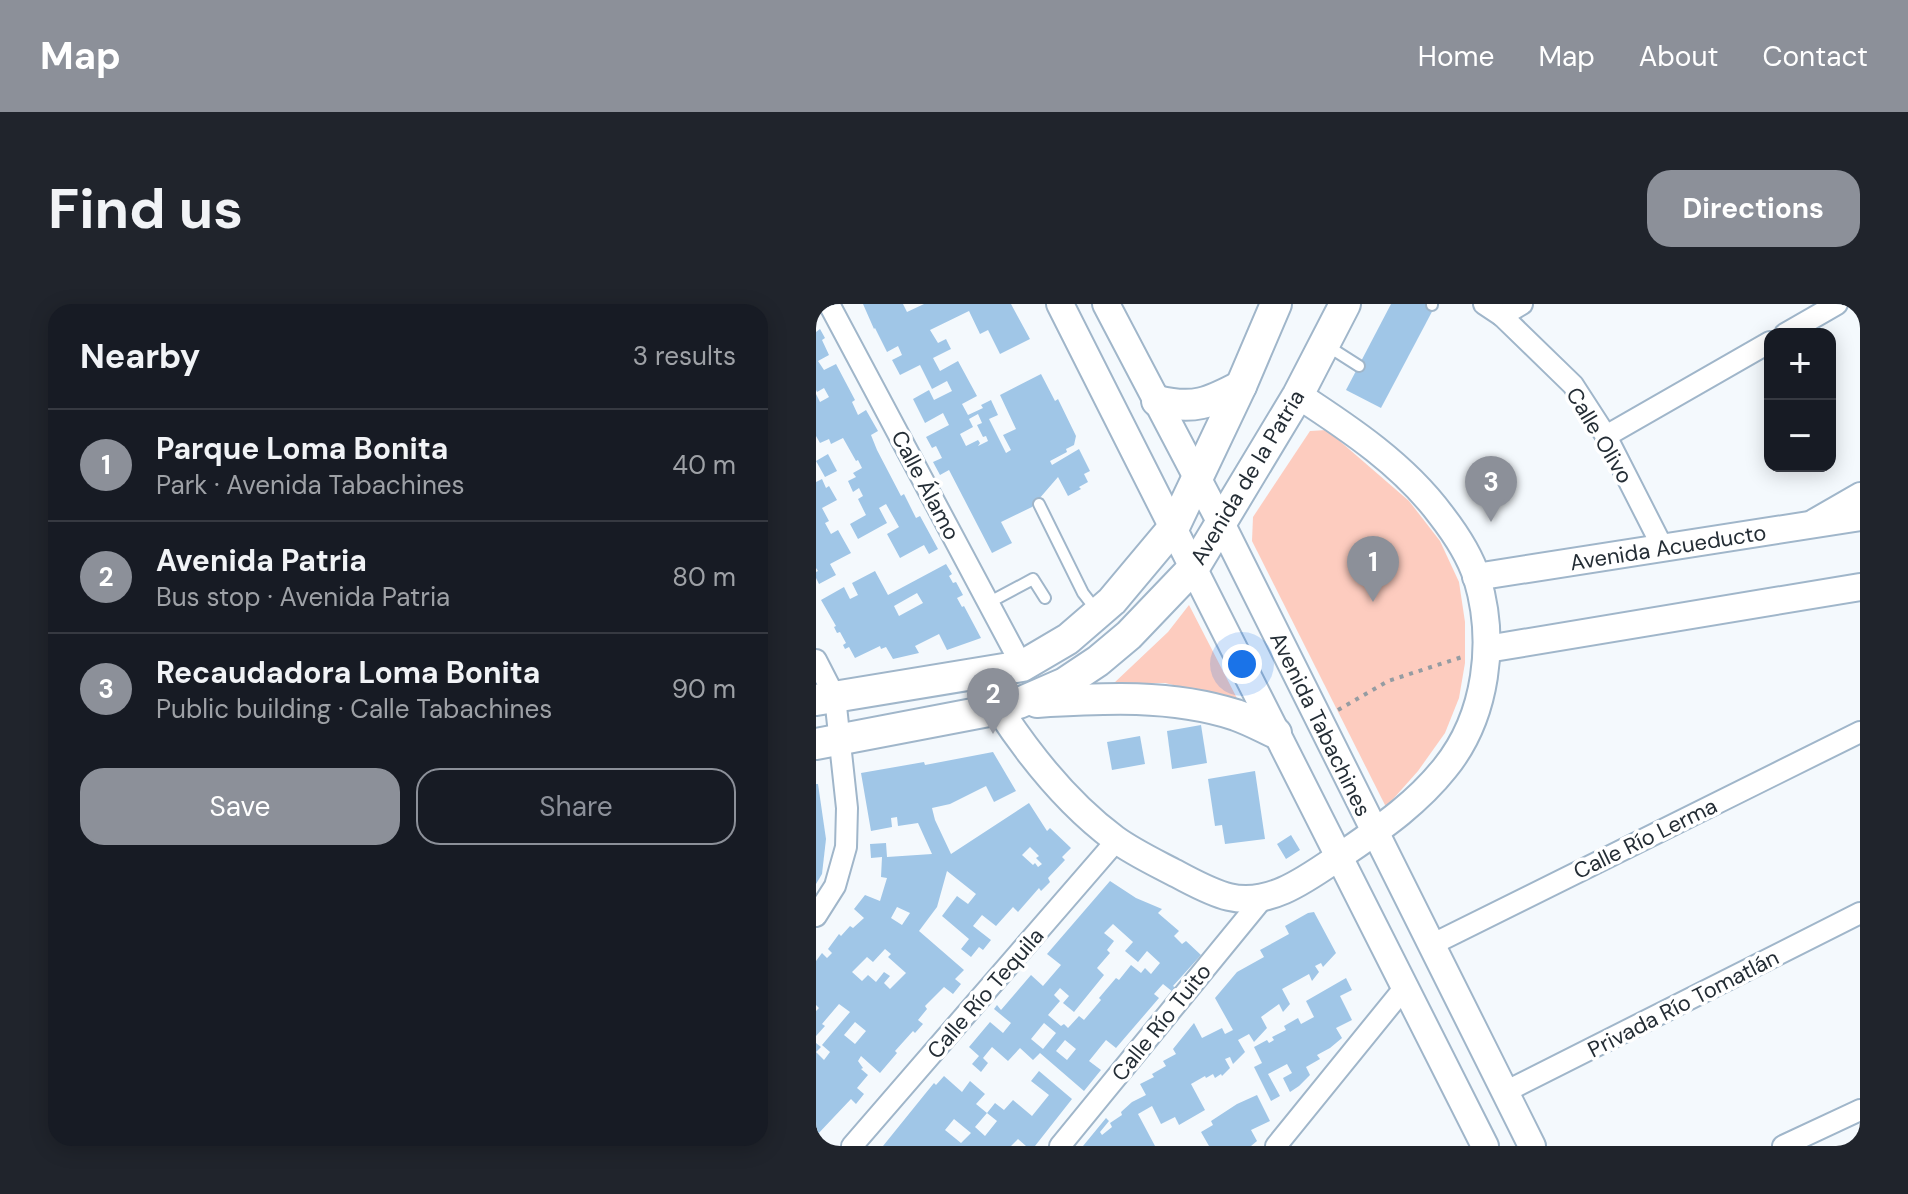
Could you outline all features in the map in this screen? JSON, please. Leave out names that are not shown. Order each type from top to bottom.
[{"type":"main road","name":"Avenida de la Patria","points":[[826,698],[1022,666],[1068,639],[1099,613],[1174,527],[1276,304]]},
{"type":"main road","name":"Avenida de la Patria","points":[[828,741],[1009,706],[1065,683],[1129,635],[1195,566],[1222,525],[1298,395],[1345,304]]},
{"type":"main road","points":[[1157,401],[1177,406],[1198,405],[1241,386]]},
{"type":"main road","points":[[1009,706],[1105,698],[1151,699],[1237,716],[1276,733]]},
{"type":"street","name":"Calle Álamo","points":[[829,304],[1022,666]]},
{"type":"street","name":"Avenida Tabachines","points":[[1060,304],[1195,566],[1485,1146]]},
{"type":"street","name":"Avenida Tabachines","points":[[1106,304],[1222,525],[1532,1146]]},
{"type":"street","name":"Calle Olivo","points":[[1484,304],[1502,316],[1573,385],[1606,436],[1663,548]]},
{"type":"street","points":[[1502,316],[1522,304]]},
{"type":"street","points":[[1795,328],[1837,304]]},
{"type":"street","points":[[1606,436],[1764,345]]},
{"type":"street","points":[[1009,706],[1024,747],[1080,809],[1117,840],[1152,861],[1230,897],[1263,898],[1293,886],[1375,833],[1411,805],[1447,767],[1468,732],[1481,693],[1487,649],[1484,613],[1476,577],[1441,513],[1412,482],[1343,424],[1298,395]]},
{"type":"street","points":[[1803,526],[1860,493]]},
{"type":"street","name":"Avenida Acueducto","points":[[1476,577],[1860,517]]},
{"type":"street","points":[[1487,649],[1860,587]]},
{"type":"street","points":[[816,660],[826,698],[828,741],[847,808],[846,847],[835,886],[816,916]]},
{"type":"street","name":"Calle Río Lerma","points":[[1431,945],[1860,732]]},
{"type":"street","name":"Calle Río Tequila","points":[[852,1146],[1117,840]]},
{"type":"street","name":"Calle Río Tuito","points":[[1060,1146],[1263,898]]},
{"type":"street","name":"Privada Río Tomatlán","points":[[1505,1092],[1860,913]]},
{"type":"street","points":[[1276,1146],[1405,987]]},
{"type":"street","points":[[1783,1146],[1860,1110]]},
{"type":"lane","points":[[1324,344],[1359,366]]},
{"type":"lane","points":[[1039,504],[1083,593],[1099,613]]},
{"type":"lane","points":[[988,603],[1033,579],[1045,598]]},
{"type":"path","points":[[1319,721],[1388,681],[1487,649]]},
{"type":"shaded area","points":[[1327,430],[1409,501],[1440,541],[1459,582],[1465,622],[1465,663],[1459,698],[1445,733],[1418,771],[1386,807],[1252,541],[1253,517],[1310,431]]},
{"type":"shaded area","points":[[1189,605],[1242,708],[1211,694],[1165,683],[1113,684],[1168,632]]},
{"type":"building","points":[[863,304],[903,304],[907,312],[924,304],[1011,304],[1030,339],[1000,354],[988,330],[980,334],[969,311],[930,330],[938,343],[946,339],[951,349],[933,358],[940,371],[958,361],[977,396],[962,404],[968,415],[991,400],[998,415],[989,419],[1006,453],[1011,450],[1003,435],[1016,429],[1000,395],[1041,374],[1055,401],[1058,399],[1076,436],[1074,445],[1066,449],[1067,452],[1050,461],[1052,465],[1079,449],[1090,471],[1084,474],[1088,482],[1068,496],[1058,477],[1032,507],[1001,522],[1012,543],[992,553],[949,470],[940,475],[933,462],[942,458],[936,446],[932,448],[926,437],[949,425],[943,413],[925,423],[913,399],[929,390],[934,400],[952,391],[947,381],[932,389],[920,365],[900,375],[892,360],[902,355],[898,346],[887,352]],"holes":[[[978,414],[982,423],[977,425],[988,441],[978,446],[978,440],[966,446],[960,434],[973,427],[969,419]]]},
{"type":"building","points":[[1391,304],[1435,306],[1381,408],[1346,390]]},
{"type":"building","points":[[820,329],[829,355],[818,361],[824,370],[836,364],[855,400],[852,402],[858,415],[866,410],[878,431],[871,435],[877,450],[901,496],[904,494],[916,518],[920,516],[938,549],[929,554],[924,545],[900,558],[887,534],[899,527],[886,504],[879,508],[887,523],[858,539],[850,524],[866,515],[858,499],[863,496],[859,488],[853,492],[848,481],[856,477],[853,473],[862,468],[843,438],[831,444],[829,439],[820,443],[816,436],[816,394],[820,402],[829,397],[824,388],[816,390],[816,332]]},
{"type":"building","points":[[828,454],[837,471],[825,477],[816,461]]},
{"type":"building","points":[[822,479],[837,500],[822,508],[829,521],[825,523],[831,534],[838,530],[851,553],[830,564],[836,575],[819,584],[816,578],[816,482]]},
{"type":"building","points":[[946,564],[952,574],[949,576],[963,595],[957,598],[981,638],[947,650],[939,634],[915,646],[919,653],[893,659],[886,647],[881,649],[880,646],[855,658],[849,647],[845,649],[843,645],[846,643],[840,632],[837,633],[821,600],[844,587],[850,599],[858,595],[852,583],[875,571],[888,595]],"holes":[[[917,593],[923,603],[899,616],[894,606]]]},
{"type":"building","points":[[1201,725],[1207,763],[1172,769],[1167,731]]},
{"type":"building","points":[[1140,736],[1145,764],[1112,770],[1107,742]]},
{"type":"building","points":[[993,752],[1016,791],[994,802],[986,786],[950,804],[932,808],[951,854],[1029,803],[1047,831],[1050,828],[1071,848],[1062,857],[1065,860],[1048,878],[1050,882],[1041,891],[1039,888],[1018,912],[1013,907],[996,926],[982,915],[973,926],[991,940],[983,950],[979,947],[971,957],[961,949],[969,939],[942,916],[957,896],[968,904],[976,894],[947,871],[937,907],[919,931],[964,970],[955,979],[961,984],[953,994],[944,987],[925,1006],[927,1009],[918,1020],[923,1024],[895,1051],[897,1053],[880,1073],[861,1056],[858,1061],[868,1075],[857,1088],[864,1094],[856,1104],[851,1099],[816,1136],[816,1052],[824,1060],[830,1052],[822,1045],[850,1012],[839,1004],[816,1036],[816,1011],[819,1008],[816,1005],[816,961],[822,953],[827,958],[832,953],[828,949],[839,934],[841,936],[864,918],[854,909],[865,895],[880,901],[887,878],[881,877],[882,857],[871,858],[870,844],[886,843],[887,857],[932,854],[918,823],[898,826],[897,817],[891,818],[892,827],[871,831],[861,773]],"holes":[[[1030,847],[1042,864],[1038,867],[1035,863],[1033,865],[1022,855]],[[897,907],[910,913],[902,925],[891,918]],[[885,949],[891,954],[888,957],[906,973],[890,989],[884,983],[890,976],[884,972],[876,982],[868,975],[862,981],[852,972],[867,957],[873,962]],[[855,1022],[866,1031],[855,1044],[844,1035]]]},
{"type":"building","points":[[1255,771],[1265,839],[1225,844],[1222,825],[1215,826],[1208,779]]},
{"type":"building","points":[[816,784],[826,839],[822,874],[816,884]]},
{"type":"building","points":[[1291,835],[1300,850],[1286,859],[1277,844]]},
{"type":"building","points":[[1110,881],[1136,898],[1162,909],[1158,913],[1179,931],[1174,936],[1182,944],[1186,941],[1201,955],[1173,986],[1176,988],[1173,992],[1163,984],[1154,994],[1159,998],[1116,1048],[1106,1040],[1089,1061],[1101,1070],[1084,1091],[1040,1053],[1033,1060],[1020,1048],[1008,1061],[992,1047],[983,1058],[988,1063],[981,1072],[972,1064],[979,1056],[969,1047],[990,1022],[1003,1033],[1011,1023],[994,1009],[997,1005],[1001,1010],[1031,975],[1043,986],[1061,965],[1047,954]],"holes":[[[1113,924],[1133,942],[1125,951],[1138,962],[1147,951],[1160,963],[1151,974],[1145,968],[1141,973],[1131,965],[1119,980],[1116,978],[1084,1020],[1079,1016],[1068,1028],[1064,1024],[1061,1026],[1048,1015],[1060,1001],[1054,995],[1060,988],[1069,996],[1063,1003],[1074,1012],[1104,975],[1097,968],[1110,953],[1107,950],[1114,941],[1104,933]],[[1044,1023],[1056,1033],[1043,1049],[1031,1039]],[[1065,1040],[1076,1049],[1067,1060],[1056,1051]]]},
{"type":"building","points":[[1314,912],[1336,953],[1323,967],[1321,963],[1315,966],[1319,972],[1312,981],[1309,974],[1282,989],[1290,1004],[1283,1012],[1279,1004],[1261,1017],[1267,1028],[1254,1042],[1249,1034],[1238,1040],[1245,1052],[1233,1064],[1230,1057],[1225,1059],[1230,1068],[1222,1076],[1205,1076],[1191,1084],[1205,1110],[1179,1125],[1175,1117],[1161,1124],[1152,1106],[1138,1114],[1155,1146],[1083,1146],[1106,1118],[1109,1121],[1100,1132],[1102,1135],[1132,1102],[1146,1095],[1140,1084],[1166,1066],[1163,1061],[1176,1054],[1173,1049],[1194,1023],[1202,1038],[1222,1028],[1225,1034],[1233,1030],[1215,998],[1237,972],[1264,957],[1260,950],[1289,934],[1285,926]]},
{"type":"building","points":[[1346,978],[1352,990],[1340,996],[1352,1020],[1336,1028],[1342,1038],[1317,1055],[1320,1059],[1306,1067],[1310,1075],[1290,1092],[1283,1078],[1292,1073],[1287,1064],[1268,1074],[1280,1096],[1271,1101],[1254,1067],[1262,1063],[1254,1047],[1274,1040],[1272,1037],[1286,1030],[1284,1026],[1298,1018],[1301,1024],[1314,1017],[1306,1001]]},
{"type":"building","points":[[1039,1071],[1072,1099],[1035,1146],[1026,1146],[1018,1139],[1011,1146],[883,1146],[934,1083],[936,1085],[944,1076],[962,1092],[970,1081],[985,1094],[976,1104],[987,1113],[995,1103],[1004,1110],[1013,1100],[1032,1116],[1049,1095],[1031,1081]],"holes":[[[987,1113],[997,1121],[985,1136],[975,1127]],[[954,1119],[971,1133],[961,1143],[945,1130]]]},
{"type":"building","points":[[1257,1095],[1270,1121],[1251,1130],[1257,1141],[1251,1146],[1209,1146],[1201,1132],[1213,1125],[1211,1121]]},
{"type":"place","name":"Recaudadora Loma Bonita","points":[[1491,522]]},
{"type":"place","name":"Parque Loma Bonita","points":[[1373,602]]},
{"type":"place","name":"Avenida Patria","points":[[993,734]]}]
